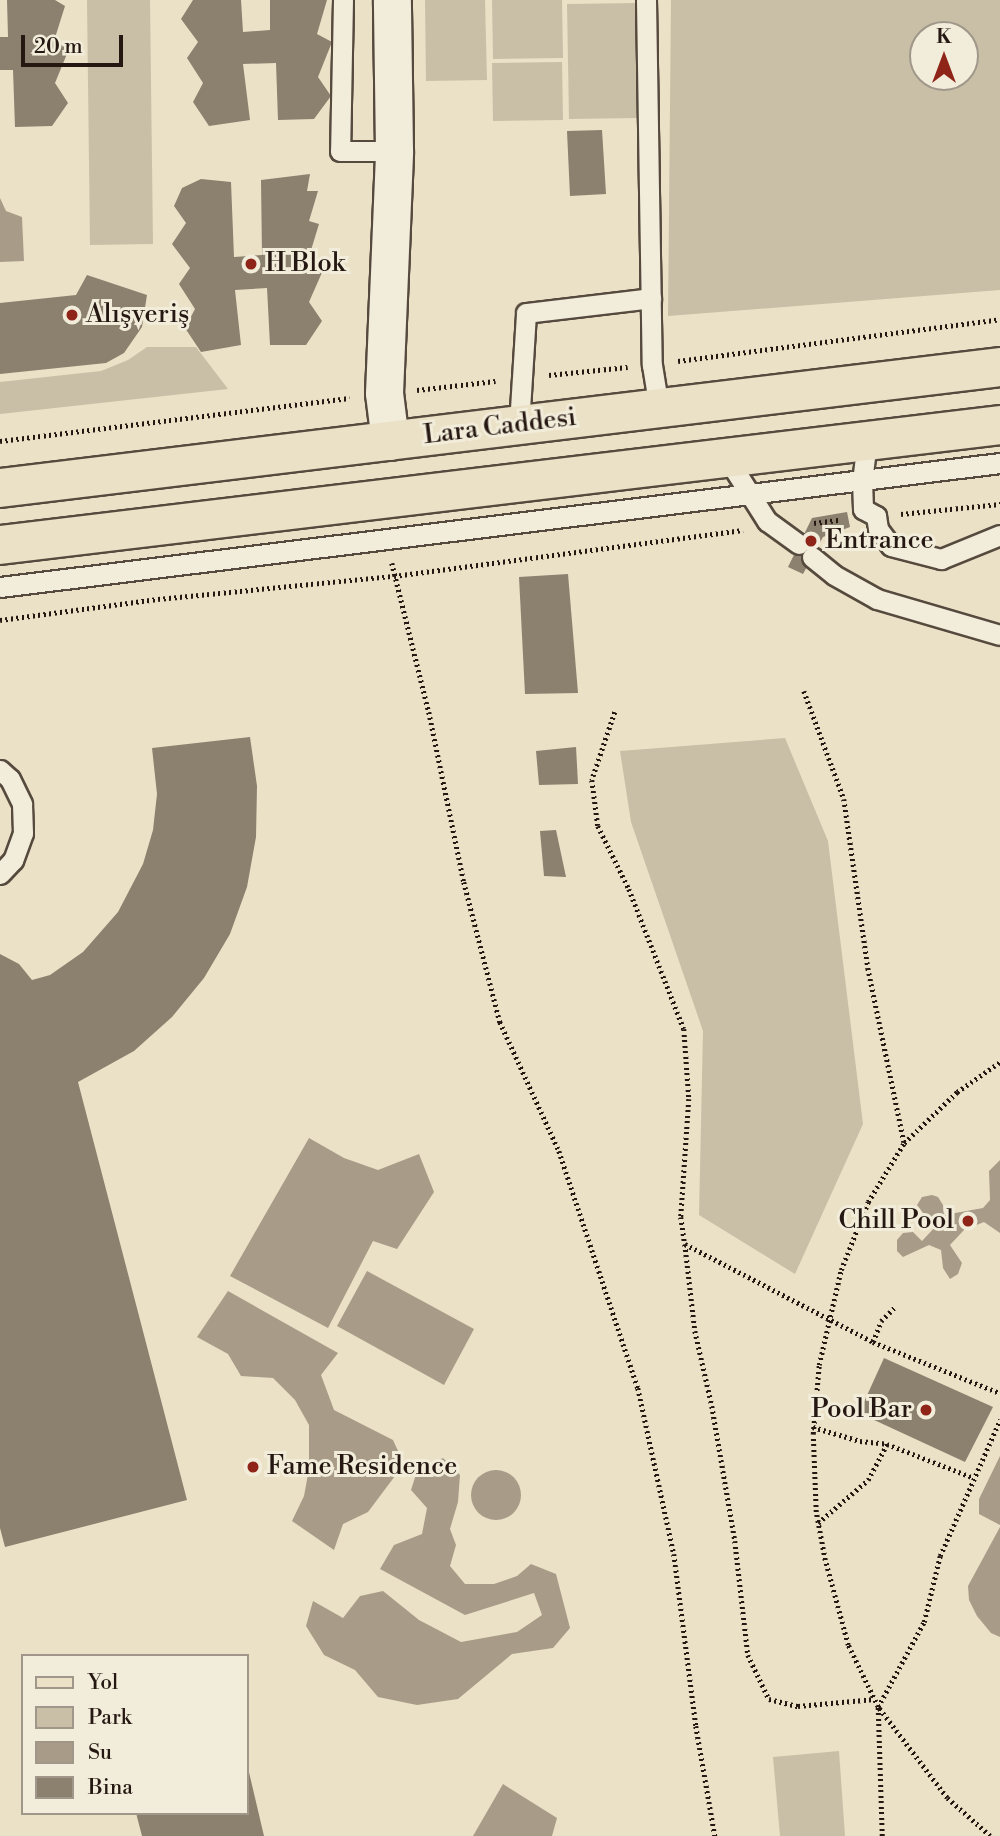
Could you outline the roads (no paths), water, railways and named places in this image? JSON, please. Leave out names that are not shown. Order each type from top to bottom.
[{"type":"main road","name":"Lara Caddesi","points":[[0,488],[1000,367]]},
{"type":"main road","points":[[5,549],[1000,425]]},
{"type":"street","points":[[390,441],[384,393],[394,151],[392,0]]},
{"type":"lane","points":[[343,0],[340,151],[394,151]]},
{"type":"lane","points":[[646,0],[652,365],[659,408]]},
{"type":"lane","points":[[519,425],[526,313],[652,298]]},
{"type":"lane","points":[[867,441],[862,480],[863,509],[876,516],[878,529],[891,546],[941,559],[1000,535]]},
{"type":"lane","points":[[727,458],[772,527],[806,550],[834,575],[877,599],[1000,635]]},
{"type":"lane","points":[[0,587],[389,541],[1000,463]]},
{"type":"lane","points":[[0,770],[9,779],[22,804],[23,833],[13,860],[0,874]]},
{"type":"water","points":[[0,198],[6,211],[22,217],[24,261],[0,262]]},
{"type":"water","points":[[309,1138],[344,1158],[378,1170],[419,1154],[434,1192],[397,1249],[373,1241],[328,1328],[230,1276]]},
{"type":"water","name":"Chill Pool","points":[[1000,1160],[1000,1233],[984,1222],[964,1230],[950,1245],[962,1263],[958,1274],[950,1279],[943,1268],[941,1250],[929,1245],[903,1257],[897,1251],[897,1240],[903,1233],[913,1232],[922,1241],[936,1226],[936,1219],[927,1218],[917,1205],[922,1197],[938,1197],[943,1205],[944,1215],[983,1208],[990,1200],[989,1171]]},
{"type":"water","points":[[367,1271],[474,1329],[444,1385],[337,1326]]},
{"type":"water","points":[[228,1291],[338,1353],[321,1375],[334,1410],[393,1440],[404,1464],[368,1512],[343,1524],[334,1550],[292,1521],[304,1496],[309,1469],[309,1425],[295,1400],[273,1378],[241,1376],[228,1354],[197,1337]]},
{"type":"water","points":[[1000,1456],[1000,1525],[979,1514],[979,1499]]},
{"type":"water","points":[[443,1458],[460,1475],[458,1502],[450,1529],[456,1545],[450,1566],[465,1584],[494,1584],[517,1576],[531,1564],[556,1574],[570,1628],[553,1648],[512,1654],[458,1699],[417,1705],[378,1697],[355,1670],[324,1655],[306,1626],[313,1601],[343,1618],[360,1596],[383,1591],[419,1620],[461,1642],[517,1632],[542,1615],[534,1593],[465,1615],[380,1569],[394,1545],[422,1534],[427,1508],[411,1490],[417,1471]]},
{"type":"water","points":[[496,1470],[513,1478],[521,1495],[513,1512],[496,1520],[479,1512],[471,1495],[479,1478]]},
{"type":"water","points":[[1000,1527],[1000,1637],[991,1633],[977,1616],[969,1600],[968,1586]]},
{"type":"water","points":[[503,1784],[557,1818],[552,1836],[473,1836]]},
{"type":"place","name":"H Blok","points":[[251,264]]},
{"type":"place","name":"Alışveriş","points":[[72,315]]},
{"type":"place","name":"Entrance","points":[[811,541]]},
{"type":"place","name":"Chill Pool","points":[[968,1221]]},
{"type":"place","name":"Pool Bar","points":[[926,1410]]},
{"type":"place","name":"Fame Residence","points":[[253,1467]]}]
